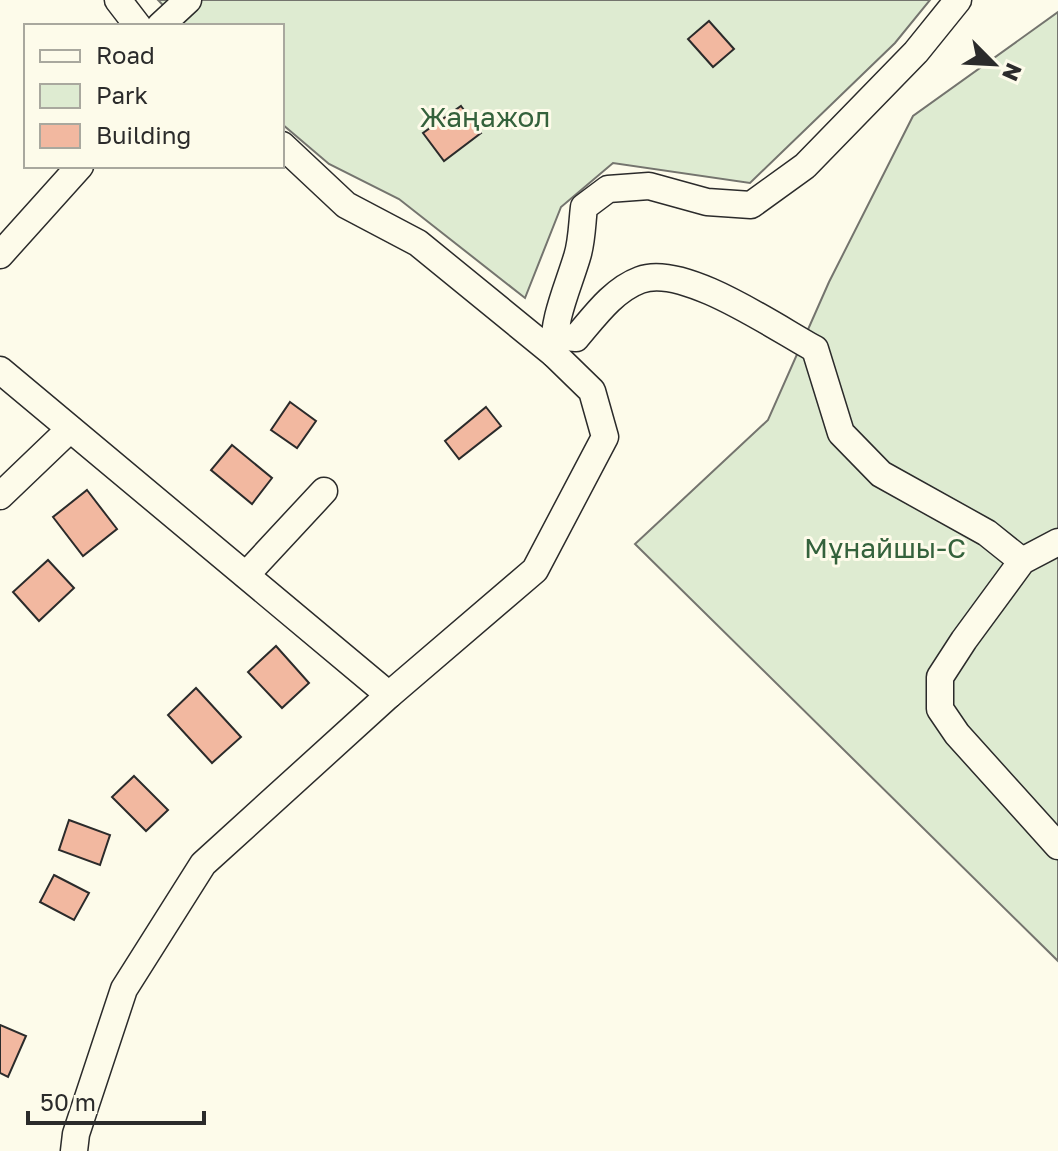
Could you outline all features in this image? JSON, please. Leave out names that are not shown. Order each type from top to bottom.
[{"type":"street","points":[[118,0],[136,24]]},
{"type":"street","points":[[162,24],[188,0]]},
{"type":"street","points":[[554,345],[560,304],[579,253],[584,207],[608,189],[649,186],[707,202],[751,205],[805,166],[916,52],[958,0]]},
{"type":"street","points":[[74,1151],[76,1134],[124,989],[203,864],[389,695],[535,570],[605,437],[592,391],[554,345],[418,243],[346,205],[284,147]]},
{"type":"street","points":[[0,255],[78,168]]},
{"type":"street","points":[[554,345],[576,338],[613,297],[642,279],[683,279],[713,291],[815,349],[841,433],[881,474],[987,533],[1022,561]]},
{"type":"street","points":[[0,370],[389,695]]},
{"type":"street","points":[[0,496],[70,429]]},
{"type":"street","points":[[246,575],[324,491]]},
{"type":"street","points":[[1058,542],[1022,561],[940,677],[940,709],[957,734],[1058,846]]},
{"type":"green space","name":"Жаңажол","points":[[158,0],[930,0],[895,43],[750,183],[613,163],[561,207],[525,298],[399,199],[329,164],[284,126],[284,24],[181,24]]},
{"type":"green space","name":"Мұнайшы-С","points":[[1058,12],[1058,961],[635,544],[768,420],[829,282],[913,116]]},
{"type":"building","points":[[709,21],[734,49],[713,67],[688,39]]},
{"type":"building","points":[[461,106],[481,133],[444,161],[423,133]]},
{"type":"building","points":[[290,402],[316,421],[297,448],[271,430]]},
{"type":"building","points":[[486,407],[501,426],[459,459],[445,441]]},
{"type":"building","points":[[232,445],[272,478],[252,504],[211,470]]},
{"type":"building","points":[[87,490],[117,529],[83,556],[53,517]]},
{"type":"building","points":[[48,560],[74,588],[39,621],[13,592]]},
{"type":"building","points":[[276,646],[309,683],[282,708],[248,672]]},
{"type":"building","points":[[196,688],[241,737],[212,763],[168,715]]},
{"type":"building","points":[[134,776],[168,810],[146,831],[112,797]]},
{"type":"building","points":[[69,820],[110,835],[100,865],[59,850]]},
{"type":"building","points":[[54,875],[89,893],[74,920],[40,902]]},
{"type":"building","points":[[0,1025],[26,1036],[8,1077],[0,1073]]}]
